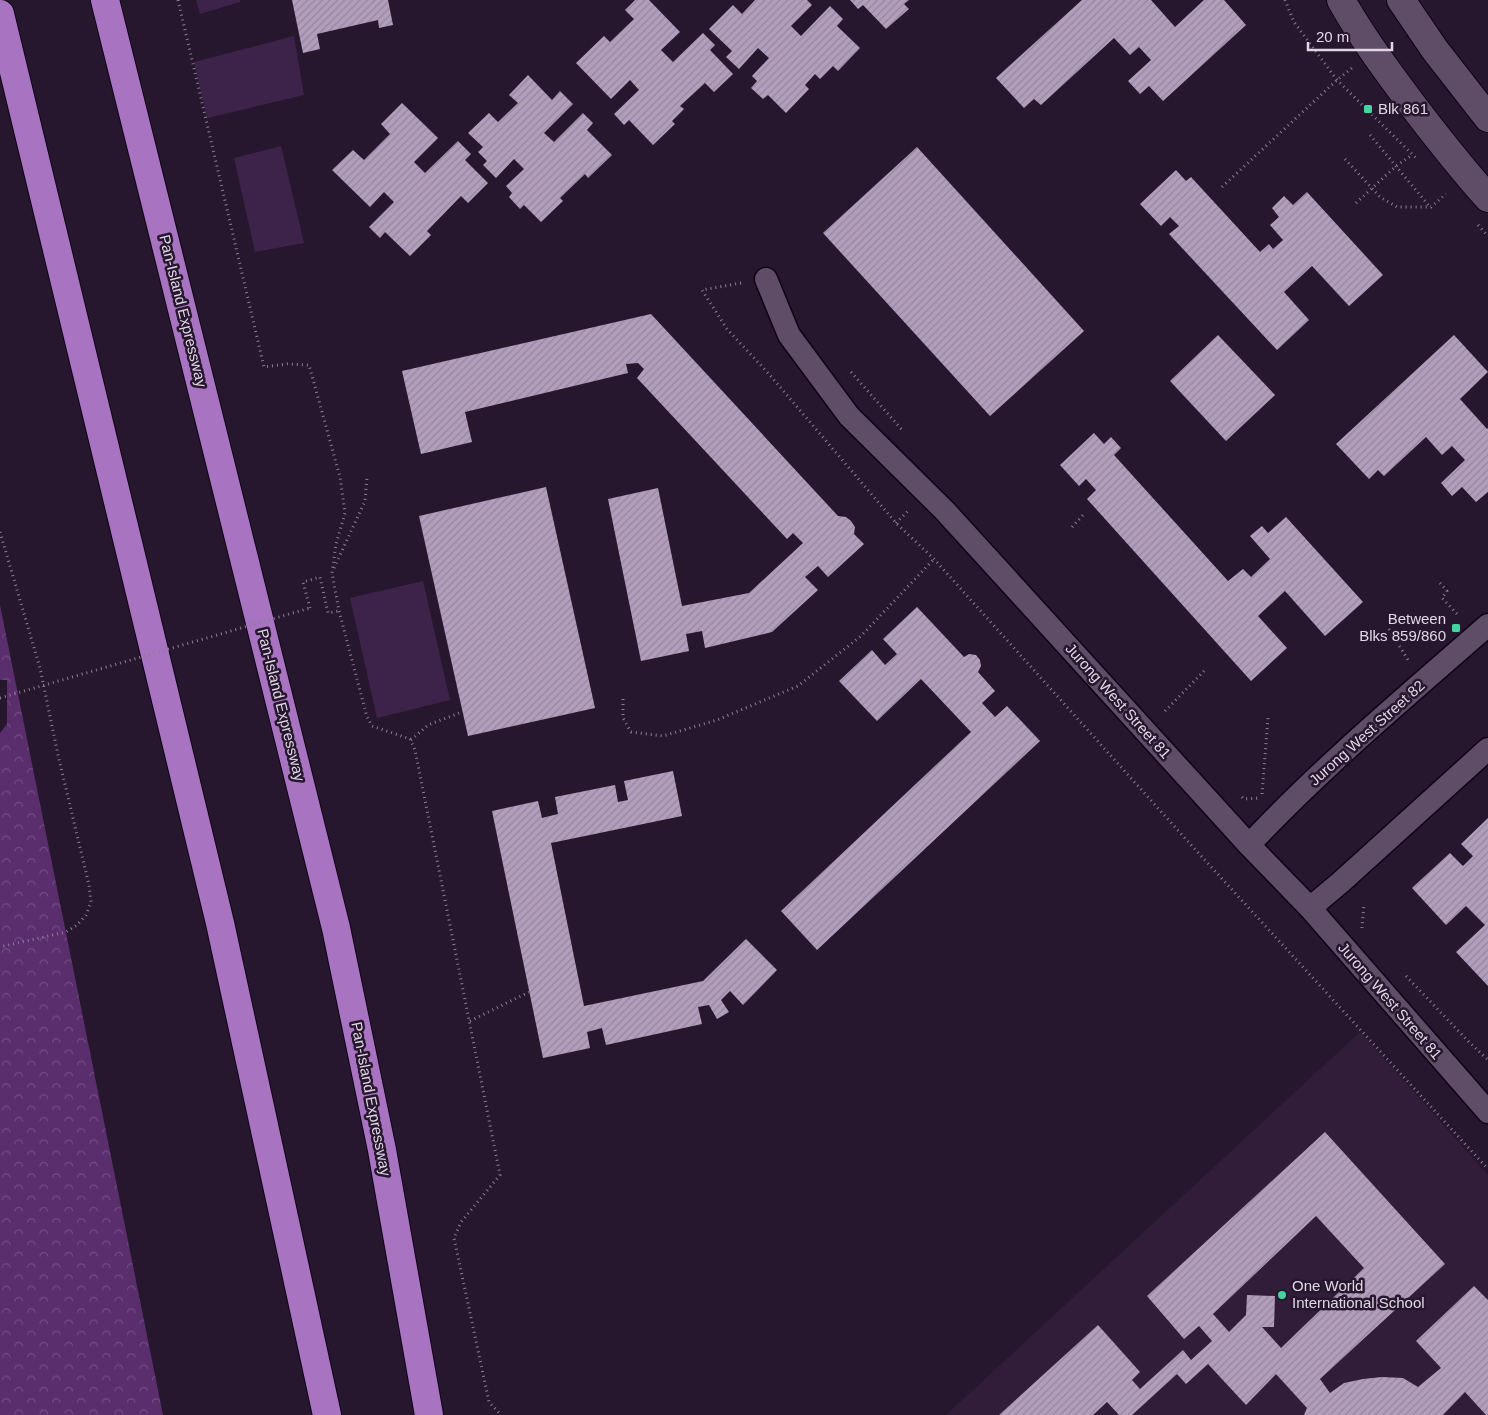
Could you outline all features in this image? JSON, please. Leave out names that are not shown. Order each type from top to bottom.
[{"type":"highway","name":"Pan-Island Expressway","points":[[105,0],[336,928],[382,1150],[429,1415]]},
{"type":"highway","points":[[0,14],[220,923],[327,1415]]},
{"type":"street","points":[[1341,0],[1357,29],[1390,76],[1460,166],[1482,209]]},
{"type":"street","points":[[1401,0],[1435,50],[1488,118]]},
{"type":"street","name":"Jurong West Street 81","points":[[766,279],[789,335],[849,416],[945,511],[1249,845],[1310,908],[1488,1112]]},
{"type":"street","name":"Jurong West Street 82","points":[[1249,845],[1278,814],[1389,712],[1488,625]]},
{"type":"street","points":[[1310,908],[1488,750]]},
{"type":"path","points":[[178,0],[264,367],[287,364],[309,365],[340,477],[344,513],[336,544],[332,573],[339,611],[367,717],[372,726],[403,736],[411,741],[415,750],[500,1175],[461,1222],[454,1238],[489,1402],[501,1415]]},
{"type":"path","points":[[1285,0],[1294,22],[1337,80],[1418,161]]},
{"type":"path","points":[[1222,188],[1337,80]]},
{"type":"path","points":[[1370,135],[1431,207]]},
{"type":"path","points":[[1356,203],[1396,166],[1412,155]]},
{"type":"path","points":[[1346,159],[1380,197],[1397,207],[1431,207],[1449,192]]},
{"type":"path","points":[[1482,209],[1488,236]]},
{"type":"path","points":[[766,279],[702,290],[727,329],[769,374],[896,523],[934,559],[1192,846],[1488,1169]]},
{"type":"path","points":[[332,573],[366,501],[367,477]]},
{"type":"path","points":[[1072,527],[1085,512]]},
{"type":"path","points":[[0,532],[40,668],[58,755],[89,885],[91,902],[86,915],[77,925],[66,932],[0,947]]},
{"type":"path","points":[[623,699],[623,718],[631,732],[662,736],[717,720],[798,686],[861,636],[934,559]]},
{"type":"path","points":[[0,698],[310,608],[303,582],[320,577],[328,613],[339,611]]},
{"type":"path","points":[[1440,583],[1447,591],[1442,598],[1453,610]]},
{"type":"path","points":[[1389,629],[1405,656]]},
{"type":"path","points":[[1165,711],[1206,669]]},
{"type":"path","points":[[411,741],[428,725],[462,712]]},
{"type":"path","points":[[1262,798],[1268,718]]},
{"type":"path","points":[[1362,930],[1364,904]]},
{"type":"path","points":[[1402,972],[1488,1060]]},
{"type":"path","points":[[470,1021],[529,992]]},
{"type":"shaded area","points":[[196,0],[240,0],[240,2],[200,14]]},
{"type":"shaded area","points":[[294,36],[304,95],[207,118],[194,62]]},
{"type":"shaded area","points":[[281,146],[304,243],[255,252],[234,158]]},
{"type":"shaded area","points":[[423,581],[450,700],[377,718],[350,598]]},
{"type":"shaded area","name":"One World International School","points":[[1360,1032],[1488,1175],[1488,1415],[946,1415]]},
{"type":"green space","points":[[0,605],[163,1415],[0,1415],[0,733],[7,724],[7,680],[0,680]]},
{"type":"building","points":[[292,0],[388,0],[393,25],[379,28],[378,20],[317,34],[320,49],[303,53]]},
{"type":"building","points":[[635,0],[649,0],[680,32],[661,50],[673,62],[703,33],[715,45],[710,50],[733,74],[714,92],[705,83],[680,106],[684,109],[672,121],[675,124],[653,145],[629,120],[624,125],[614,114],[639,90],[630,80],[611,99],[576,63],[604,36],[610,42],[634,19],[625,10]]},
{"type":"building","points":[[755,0],[807,0],[812,5],[791,26],[801,36],[830,6],[843,19],[837,26],[860,48],[838,71],[833,66],[820,79],[815,74],[805,85],[809,89],[786,113],[768,95],[763,99],[751,88],[757,81],[752,76],[769,58],[758,48],[739,69],[726,57],[732,51],[709,29],[733,5],[742,14]]},
{"type":"building","points":[[850,0],[909,0],[904,4],[909,9],[886,29],[863,5],[858,9]]},
{"type":"building","points":[[1082,0],[1151,0],[1175,27],[1204,0],[1224,0],[1246,25],[1163,101],[1149,86],[1140,94],[1128,81],[1151,60],[1139,47],[1130,55],[1114,38],[1041,105],[1034,99],[1024,108],[996,78]]},
{"type":"building","points":[[528,75],[552,100],[560,91],[573,104],[544,133],[554,142],[583,113],[593,123],[587,130],[612,155],[588,178],[585,174],[560,198],[563,201],[541,222],[524,205],[520,209],[509,197],[512,193],[506,186],[524,169],[514,159],[496,178],[483,165],[487,161],[478,152],[483,147],[468,133],[489,113],[498,122],[518,103],[509,95]]},
{"type":"building","points":[[402,103],[438,138],[414,162],[425,173],[458,141],[471,154],[465,160],[488,183],[468,203],[461,196],[427,231],[431,235],[410,256],[385,232],[380,238],[369,227],[394,202],[384,192],[370,207],[332,170],[353,150],[364,160],[390,134],[381,124]]},
{"type":"building","points":[[917,147],[1084,331],[990,416],[823,233]]},
{"type":"building","points":[[1176,170],[1186,181],[1191,177],[1260,252],[1269,244],[1273,249],[1283,240],[1270,225],[1279,217],[1272,208],[1284,196],[1293,205],[1307,192],[1383,275],[1349,306],[1312,266],[1284,292],[1309,320],[1277,350],[1169,234],[1179,226],[1170,217],[1161,226],[1140,204]]},
{"type":"building","points":[[651,314],[838,516],[846,517],[851,521],[855,527],[854,534],[864,544],[828,577],[818,566],[805,577],[818,590],[772,632],[705,648],[702,631],[686,634],[689,651],[641,661],[608,499],[658,488],[682,606],[749,593],[803,543],[793,533],[787,539],[637,378],[644,369],[638,363],[626,364],[628,373],[465,412],[472,442],[421,454],[402,371]]},
{"type":"building","points":[[1218,335],[1275,395],[1226,441],[1170,381]]},
{"type":"building","points":[[1454,335],[1488,372],[1460,399],[1488,428],[1488,492],[1476,502],[1462,487],[1452,496],[1441,483],[1465,460],[1452,446],[1442,455],[1426,437],[1384,476],[1378,470],[1369,479],[1336,444]]},
{"type":"building","points":[[1094,433],[1104,444],[1111,437],[1121,448],[1114,455],[1228,581],[1243,569],[1251,577],[1270,559],[1250,536],[1262,526],[1268,533],[1286,517],[1363,602],[1325,636],[1285,591],[1258,616],[1287,648],[1251,681],[1087,499],[1096,490],[1086,479],[1079,486],[1060,465]]},
{"type":"building","points":[[546,487],[595,708],[468,736],[419,516]]},
{"type":"building","points":[[917,607],[964,657],[969,654],[976,655],[980,660],[981,666],[978,672],[995,691],[982,703],[995,717],[1007,706],[1040,741],[817,950],[781,911],[971,732],[921,679],[877,721],[839,681],[872,650],[885,665],[897,654],[883,639]]},
{"type":"building","points":[[673,771],[682,816],[551,843],[584,1006],[703,981],[746,939],[777,970],[743,1005],[730,991],[721,1000],[729,1012],[717,1019],[709,1005],[698,1007],[702,1024],[606,1045],[602,1028],[587,1032],[590,1048],[543,1058],[492,811],[538,801],[542,818],[558,814],[555,797],[615,785],[618,802],[628,800],[624,781]]},
{"type":"building","points":[[1488,818],[1488,986],[1456,952],[1485,925],[1466,906],[1446,925],[1412,888],[1450,853],[1463,866],[1473,856],[1461,844]]},
{"type":"building","name":"One World International School","points":[[1325,1132],[1445,1264],[1320,1379],[1330,1393],[1344,1383],[1382,1377],[1403,1378],[1418,1387],[1441,1368],[1416,1341],[1474,1286],[1488,1300],[1488,1415],[1465,1392],[1443,1415],[1304,1415],[1307,1408],[1276,1374],[1246,1405],[1208,1364],[1186,1384],[1177,1374],[1132,1415],[1119,1415],[1107,1402],[1093,1415],[999,1415],[1098,1325],[1140,1372],[1132,1380],[1140,1389],[1183,1350],[1191,1360],[1212,1341],[1199,1326],[1184,1339],[1147,1296]],"holes":[[[1316,1216],[1364,1268],[1281,1348],[1262,1327],[1274,1327],[1275,1296],[1247,1295],[1246,1315],[1229,1332],[1213,1314]]]},
{"type":"place","name":"Blk 861","points":[[1368,109]]},
{"type":"place","name":"Between Blks 859/860","points":[[1456,628]]},
{"type":"place","name":"One World International School","points":[[1282,1295]]}]
